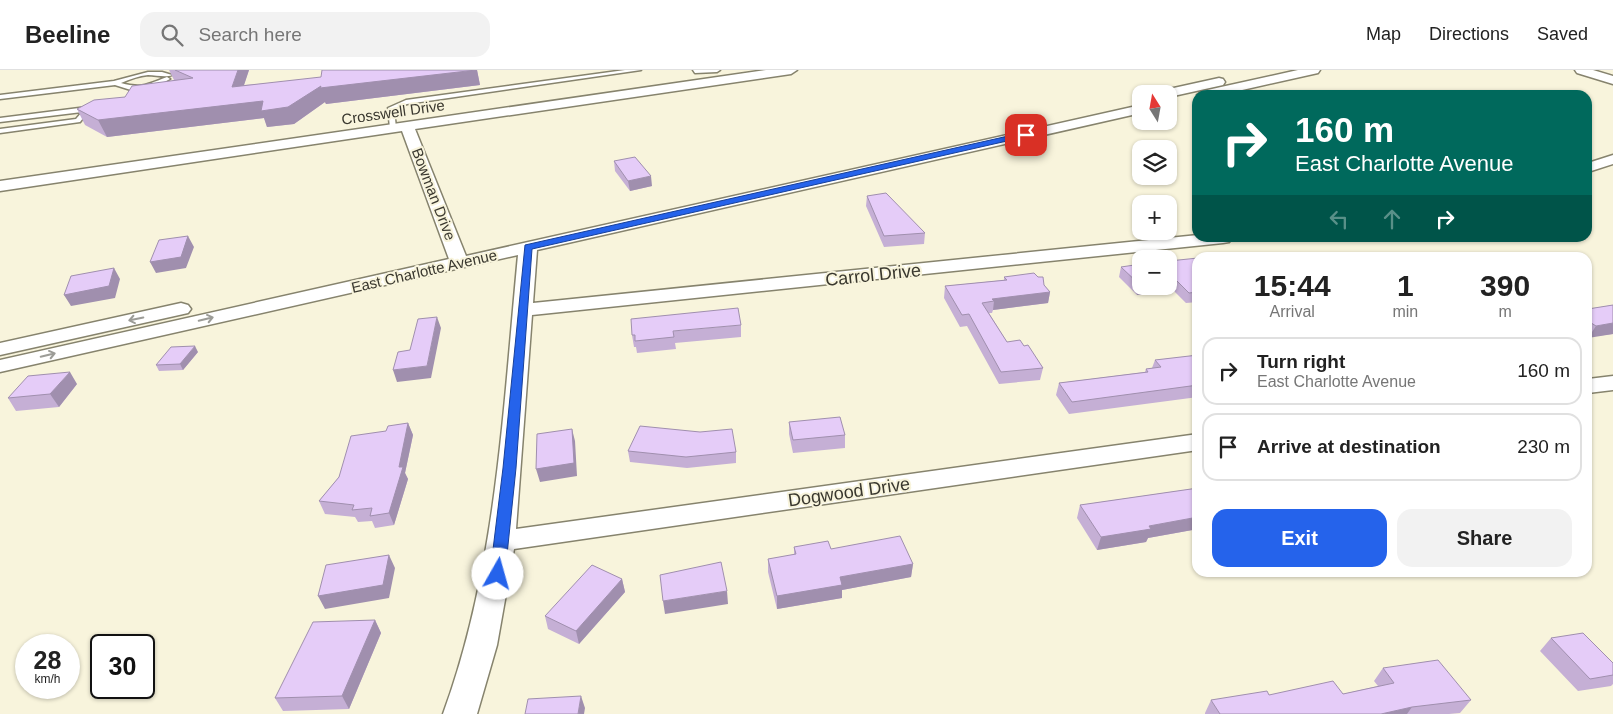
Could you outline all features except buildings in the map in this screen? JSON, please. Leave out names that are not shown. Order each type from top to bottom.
[{"type":"street","name":"Crosswell Drive","points":[[0,186],[791,70]]},
{"type":"street","points":[[1178,91],[1273,70]]},
{"type":"street","points":[[1225,90],[1314,70]]},
{"type":"street","points":[[1581,70],[1613,80]]},
{"type":"street","points":[[1199,73],[1222,81]]},
{"type":"street","points":[[1178,101],[1192,97]]},
{"type":"street","name":"East Charlotte Avenue","points":[[0,366],[457,256],[1132,101]]},
{"type":"street","name":"East Charlotte Avenue","points":[[0,349],[457,256],[528,247],[1132,111]]},
{"type":"street","name":"Bowman Drive","points":[[400,127],[457,256]]},
{"type":"street","points":[[1592,167],[1613,159]]},
{"type":"street","name":"Carrol Drive","points":[[523,310],[1192,241]]},
{"type":"street","points":[[460,714],[472,683],[490,613],[501,542],[528,247]]},
{"type":"street","points":[[1592,386],[1613,383]]},
{"type":"street","name":"Dogwood Drive","points":[[501,542],[1192,443]]},
{"type":"lane","points":[[400,127],[391,108],[406,102],[638,70]]},
{"type":"lane","points":[[694,71],[717,70]]},
{"type":"lane","points":[[694,71],[708,82]]},
{"type":"lane","points":[[0,97],[115,84],[144,73],[160,72],[168,77],[151,87],[134,89],[115,84]]},
{"type":"lane","points":[[0,120],[91,108],[78,121],[0,131]]},
{"type":"route","points":[[498,574],[510,468],[528,247],[1026,135]]}]
